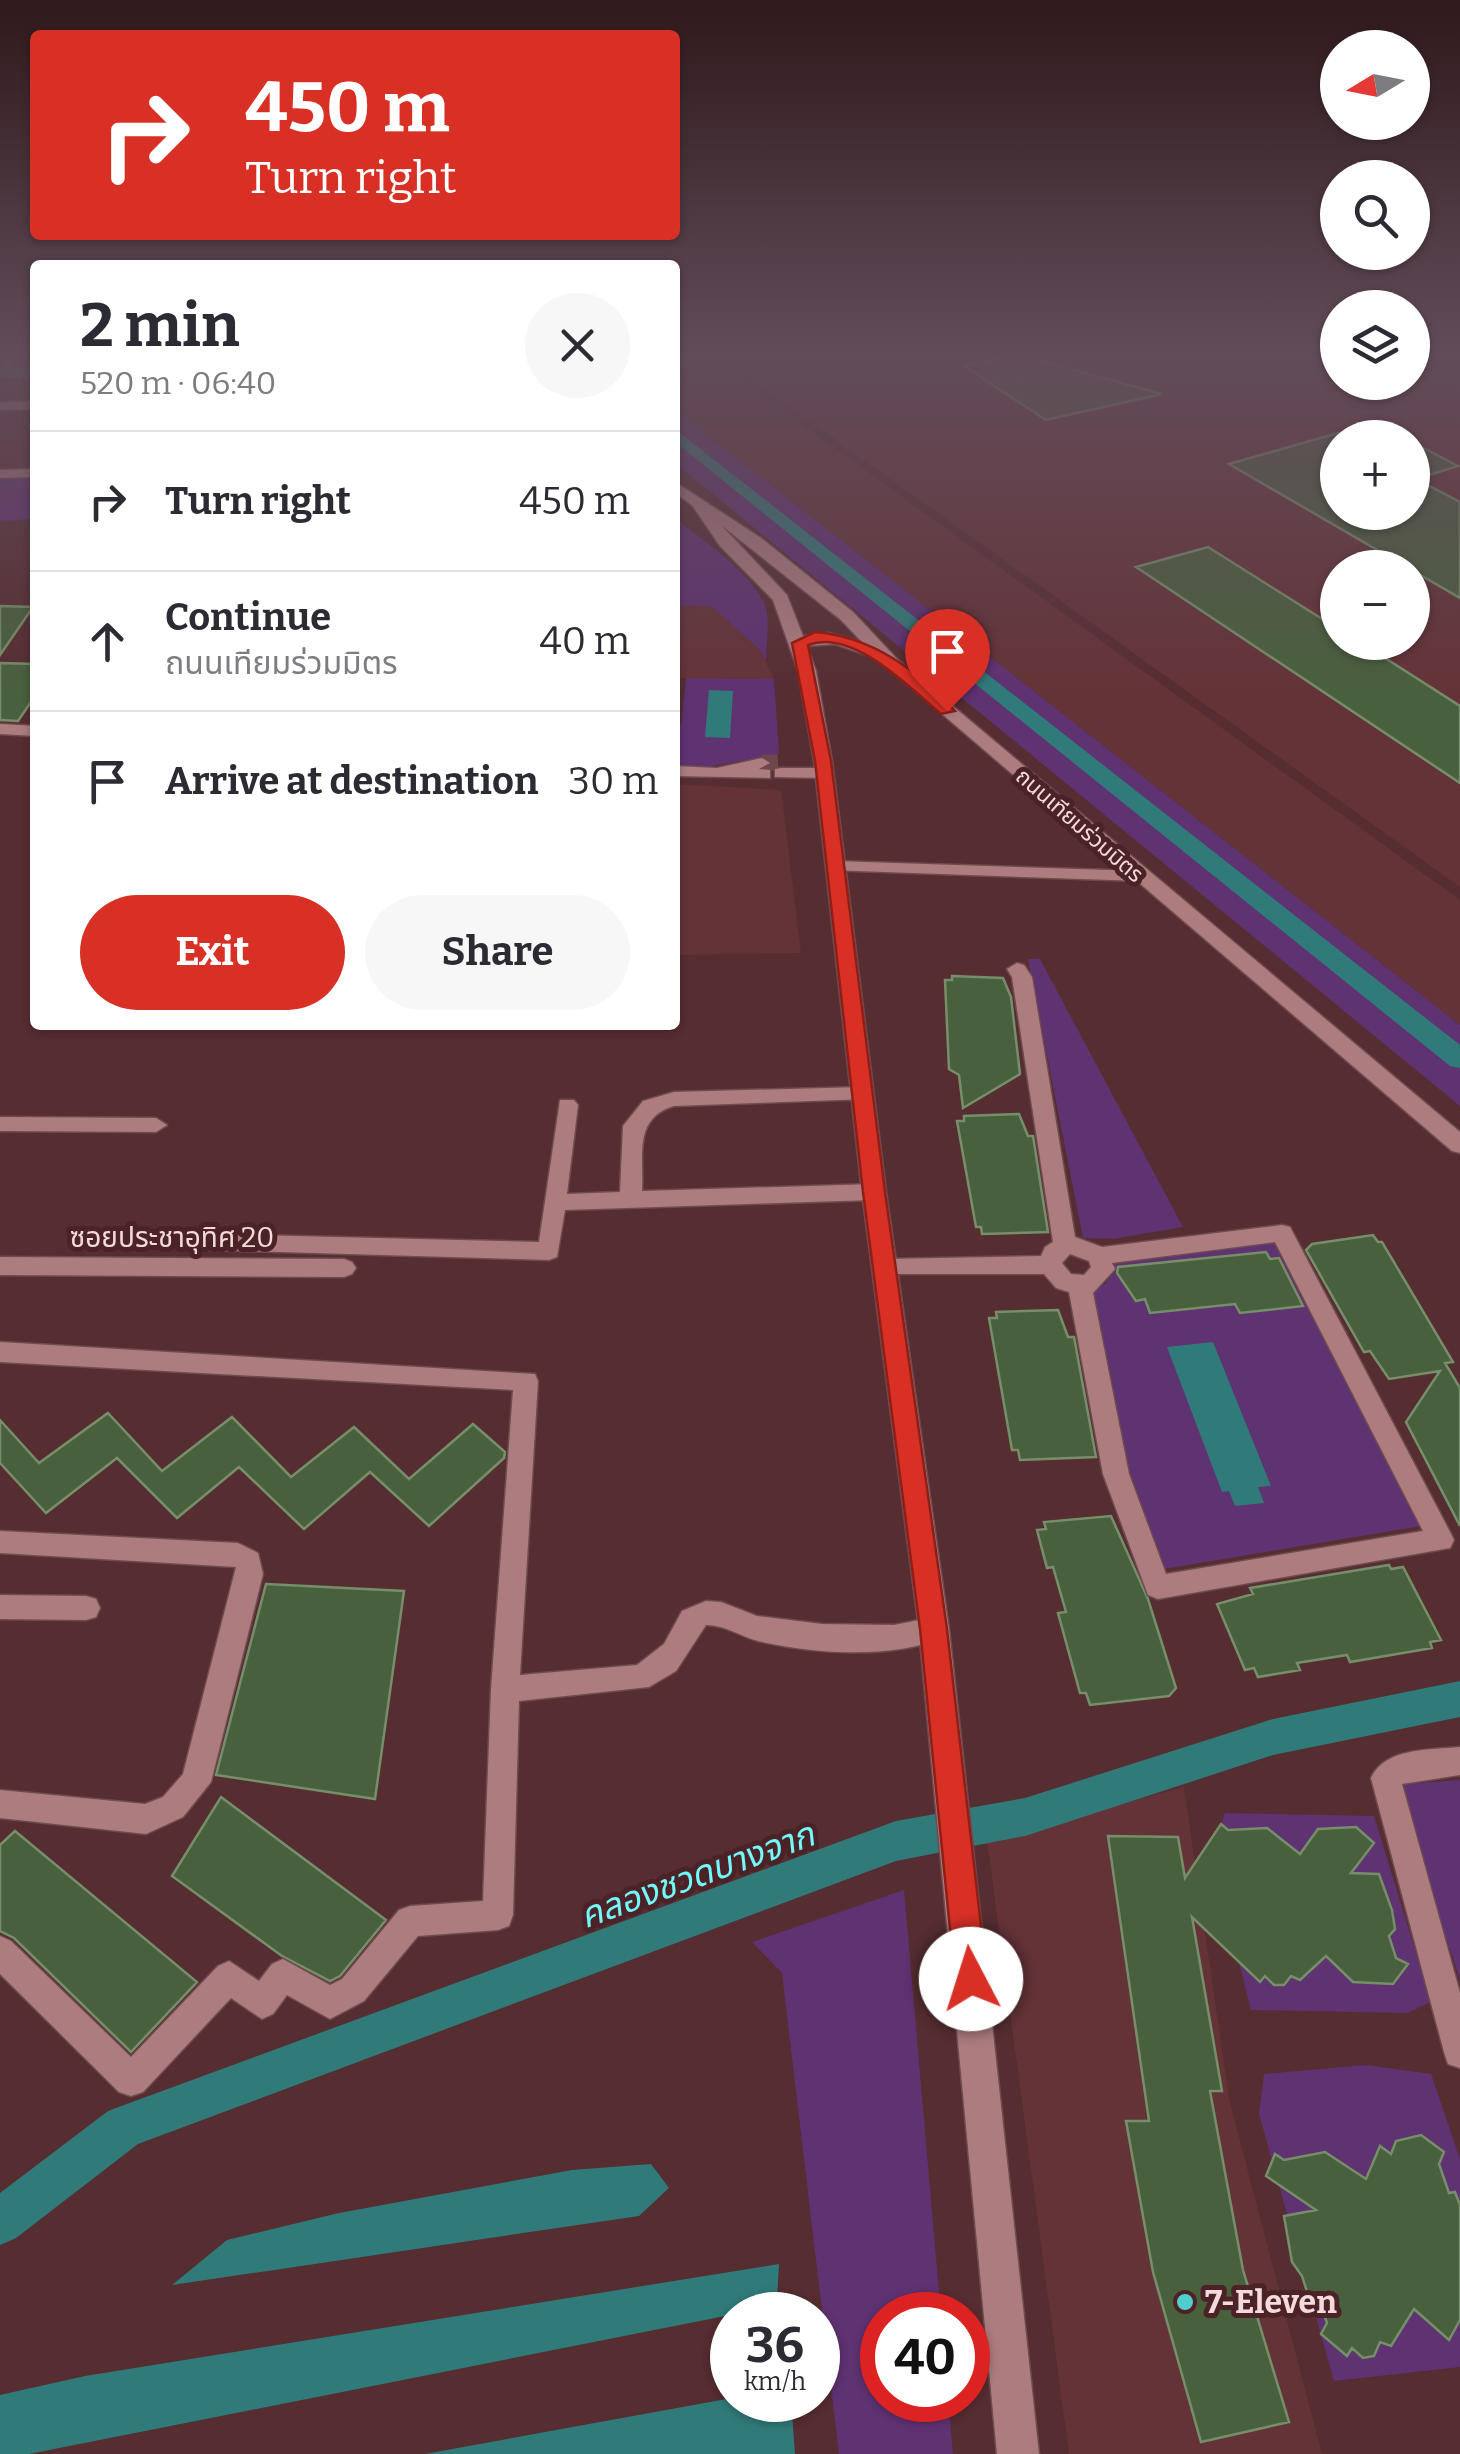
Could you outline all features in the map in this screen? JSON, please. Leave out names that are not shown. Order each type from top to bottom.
[{"type":"street","points":[[0,474],[30,473]]},
{"type":"street","name":"ถนนเทียมร่วมมิตร","points":[[680,490],[755,542],[847,616],[892,664],[1460,1146]]},
{"type":"street","name":"ถนนเทียมร่วมมิตร","points":[[700,505],[726,543],[781,598],[800,643],[824,767],[874,1192],[934,1629],[1018,2454]]},
{"type":"street","points":[[800,643],[815,637],[844,639],[892,664]]},
{"type":"street","points":[[0,730],[30,731]]},
{"type":"street","points":[[680,771],[824,767]]},
{"type":"street","points":[[834,866],[1140,876]]},
{"type":"street","points":[[1016,969],[1022,977],[1057,1256],[1064,1282],[1080,1286],[1101,1276],[1103,1269],[1098,1256]]},
{"type":"street","points":[[630,1200],[634,1126],[650,1106],[674,1099],[862,1094]]},
{"type":"street","points":[[210,1242],[549,1252],[567,1105]]},
{"type":"street","points":[[1,1126],[156,1125]]},
{"type":"street","points":[[558,1202],[874,1192]]},
{"type":"street","points":[[884,1268],[1057,1256],[1082,1247],[1098,1256],[1282,1233],[1441,1540],[1158,1588],[1116,1474],[1080,1286]]},
{"type":"street","name":"ซอยประชาอุทิศ 20","points":[[0,1266],[344,1268]]},
{"type":"street","points":[[0,1352],[526,1381],[505,1689],[498,1915],[410,1922],[353,1990],[330,2003],[283,1975],[262,2003],[229,1977],[130,2080],[0,1952]]},
{"type":"street","points":[[0,1542],[238,1555],[249,1561],[250,1574],[196,1782],[186,1796],[173,1807],[146,1819],[0,1804]]},
{"type":"street","points":[[0,1607],[86,1608]]},
{"type":"street","points":[[505,1689],[639,1678],[659,1671],[683,1644],[687,1626],[695,1615],[706,1613],[722,1614],[756,1628],[890,1638],[934,1629]]},
{"type":"street","points":[[1460,1762],[1400,1768],[1386,1778],[1460,2052]]},
{"type":"shaded area","points":[[680,466],[746,466],[1460,1025],[1460,1106]]},
{"type":"shaded area","points":[[746,466],[859,466],[1460,900],[1460,1025]]},
{"type":"shaded area","points":[[872,466],[1320,466],[1320,530],[1430,530],[1430,466],[1460,466],[1460,887]]},
{"type":"shaded area","points":[[30,476],[30,519],[0,522],[0,479]]},
{"type":"shaded area","points":[[680,522],[743,574],[763,601],[768,619],[766,661],[760,650],[711,606],[680,605]]},
{"type":"shaded area","points":[[680,605],[711,606],[760,650],[774,679],[680,678]]},
{"type":"shaded area","points":[[686,678],[774,679],[779,754],[712,766],[680,766]]},
{"type":"shaded area","points":[[680,784],[781,790],[801,953],[680,955]]},
{"type":"shaded area","points":[[1028,959],[1040,959],[1183,1227],[1113,1239],[1083,1238]]},
{"type":"shaded area","points":[[1272,1241],[1282,1247],[1421,1526],[1164,1569],[1133,1492],[1087,1297],[1106,1283],[1110,1260]]},
{"type":"shaded area","points":[[1460,1780],[1460,1979],[1400,1803],[1405,1784]]},
{"type":"shaded area","points":[[1184,1787],[1229,2099],[1322,2454],[1069,2454],[987,1840]]},
{"type":"shaded area","points":[[1225,1813],[1374,1816],[1431,2002],[1408,2013],[1251,2010],[1211,1850]]},
{"type":"shaded area","points":[[904,1890],[939,2292],[860,2292],[860,2422],[950,2422],[953,2454],[839,2454],[835,2422],[840,2422],[840,2292],[820,2292],[782,1973],[752,1942]]},
{"type":"shaded area","points":[[1366,2065],[1431,2074],[1460,2159],[1460,2367],[1334,2381],[1259,2114],[1264,2074]]},
{"type":"water","points":[[709,690],[733,691],[730,738],[705,737]]},
{"type":"water","points":[[1213,1342],[1271,1486],[1258,1487],[1264,1503],[1235,1506],[1229,1491],[1222,1492],[1167,1347]]},
{"type":"water","points":[[651,2164],[669,2188],[639,2216],[172,2285],[227,2240],[339,2213],[572,2170]]},
{"type":"water","points":[[779,2264],[777,2292],[710,2292],[710,2319],[29,2454],[0,2454],[0,2395],[85,2376]]},
{"type":"water","points":[[710,2402],[710,2422],[793,2422],[795,2454],[425,2454]]},
{"type":"building","points":[[1232,466],[1320,466],[1320,517]]},
{"type":"building","points":[[1430,466],[1458,466],[1430,475]]},
{"type":"building","points":[[1430,486],[1460,502],[1460,598],[1430,581],[1430,550],[1377,550],[1343,530],[1430,530]]},
{"type":"building","points":[[1208,547],[1320,618],[1320,660],[1388,660],[1460,706],[1460,783],[1136,567]]},
{"type":"building","points":[[0,606],[30,607],[30,611],[0,655]]},
{"type":"building","points":[[0,663],[30,664],[30,703],[18,721],[0,720]]},
{"type":"building","points":[[952,976],[1003,978],[1011,997],[1020,1074],[963,1108],[959,1075],[949,1069],[945,980],[952,980]]},
{"type":"building","points":[[1019,1114],[1028,1136],[1033,1136],[1048,1232],[982,1234],[981,1227],[976,1227],[957,1121],[964,1121],[964,1116]]},
{"type":"building","points":[[1373,1235],[1382,1242],[1453,1362],[1445,1363],[1460,1388],[1460,1526],[1406,1422],[1440,1371],[1389,1379],[1370,1351],[1364,1352],[1306,1250],[1312,1244]]},
{"type":"building","points":[[1266,1252],[1270,1259],[1279,1258],[1303,1306],[1240,1313],[1235,1304],[1150,1313],[1145,1299],[1136,1301],[1117,1273],[1118,1267]]},
{"type":"building","points":[[1058,1310],[1068,1337],[1074,1337],[1096,1457],[1020,1460],[1018,1450],[1012,1450],[989,1318],[997,1318],[996,1312]]},
{"type":"building","points":[[108,1413],[162,1471],[232,1417],[291,1477],[354,1427],[409,1479],[473,1424],[505,1452],[504,1458],[429,1526],[370,1472],[304,1529],[239,1467],[177,1518],[117,1458],[46,1513],[0,1463],[0,1420],[39,1463]]},
{"type":"building","points":[[1111,1516],[1148,1599],[1176,1688],[1169,1696],[1090,1705],[1086,1693],[1080,1693],[1058,1613],[1066,1612],[1053,1567],[1047,1568],[1037,1530],[1046,1529],[1044,1522]]},
{"type":"building","points":[[1389,1565],[1391,1569],[1403,1567],[1441,1640],[1430,1642],[1432,1648],[1350,1662],[1347,1655],[1297,1663],[1300,1670],[1258,1677],[1254,1668],[1245,1670],[1217,1604],[1253,1594],[1250,1588]]},
{"type":"building","points":[[266,1584],[404,1591],[375,1799],[216,1775]]},
{"type":"building","points":[[221,1797],[386,1920],[340,1976],[330,1981],[282,1956],[172,1876]]},
{"type":"building","points":[[1221,1824],[1228,1830],[1267,1828],[1300,1854],[1318,1829],[1356,1827],[1374,1843],[1351,1873],[1379,1874],[1392,1910],[1395,1929],[1389,1936],[1396,1958],[1408,1964],[1393,1984],[1353,1982],[1326,1956],[1300,1980],[1291,1976],[1284,1985],[1274,1985],[1265,1976],[1260,1982],[1192,1917],[1222,2091],[1210,2091],[1243,2270],[1289,2422],[1201,2442],[1153,2272],[1126,2121],[1149,2121],[1108,1836],[1178,1837],[1185,1878]]},
{"type":"building","points":[[15,1831],[197,1982],[131,2052],[14,1938],[0,1931],[0,1845]]},
{"type":"building","points":[[1421,2135],[1444,2152],[1439,2164],[1449,2193],[1455,2192],[1460,2205],[1460,2320],[1449,2340],[1414,2309],[1391,2346],[1380,2342],[1374,2356],[1363,2358],[1352,2348],[1347,2356],[1321,2334],[1327,2323],[1318,2297],[1309,2298],[1302,2276],[1292,2262],[1284,2216],[1316,2210],[1266,2176],[1275,2154],[1284,2160],[1325,2152],[1366,2179],[1380,2146],[1391,2154],[1396,2141]]},
{"type":"waterway","points":[[715,466],[1460,1059]]},
{"type":"waterway","name":"คลองชวดบางจาก","points":[[0,2222],[124,2127],[896,1841],[1025,1817],[1273,1737],[1460,1699]]},
{"type":"tunnel","points":[[762,763],[781,762]]},
{"type":"place","name":"7-Eleven","points":[[1185,2302]]},
{"type":"route","points":[[947,711],[892,664],[844,639],[822,636],[800,643],[823,761],[874,1192],[934,1629],[971,1979]]}]
